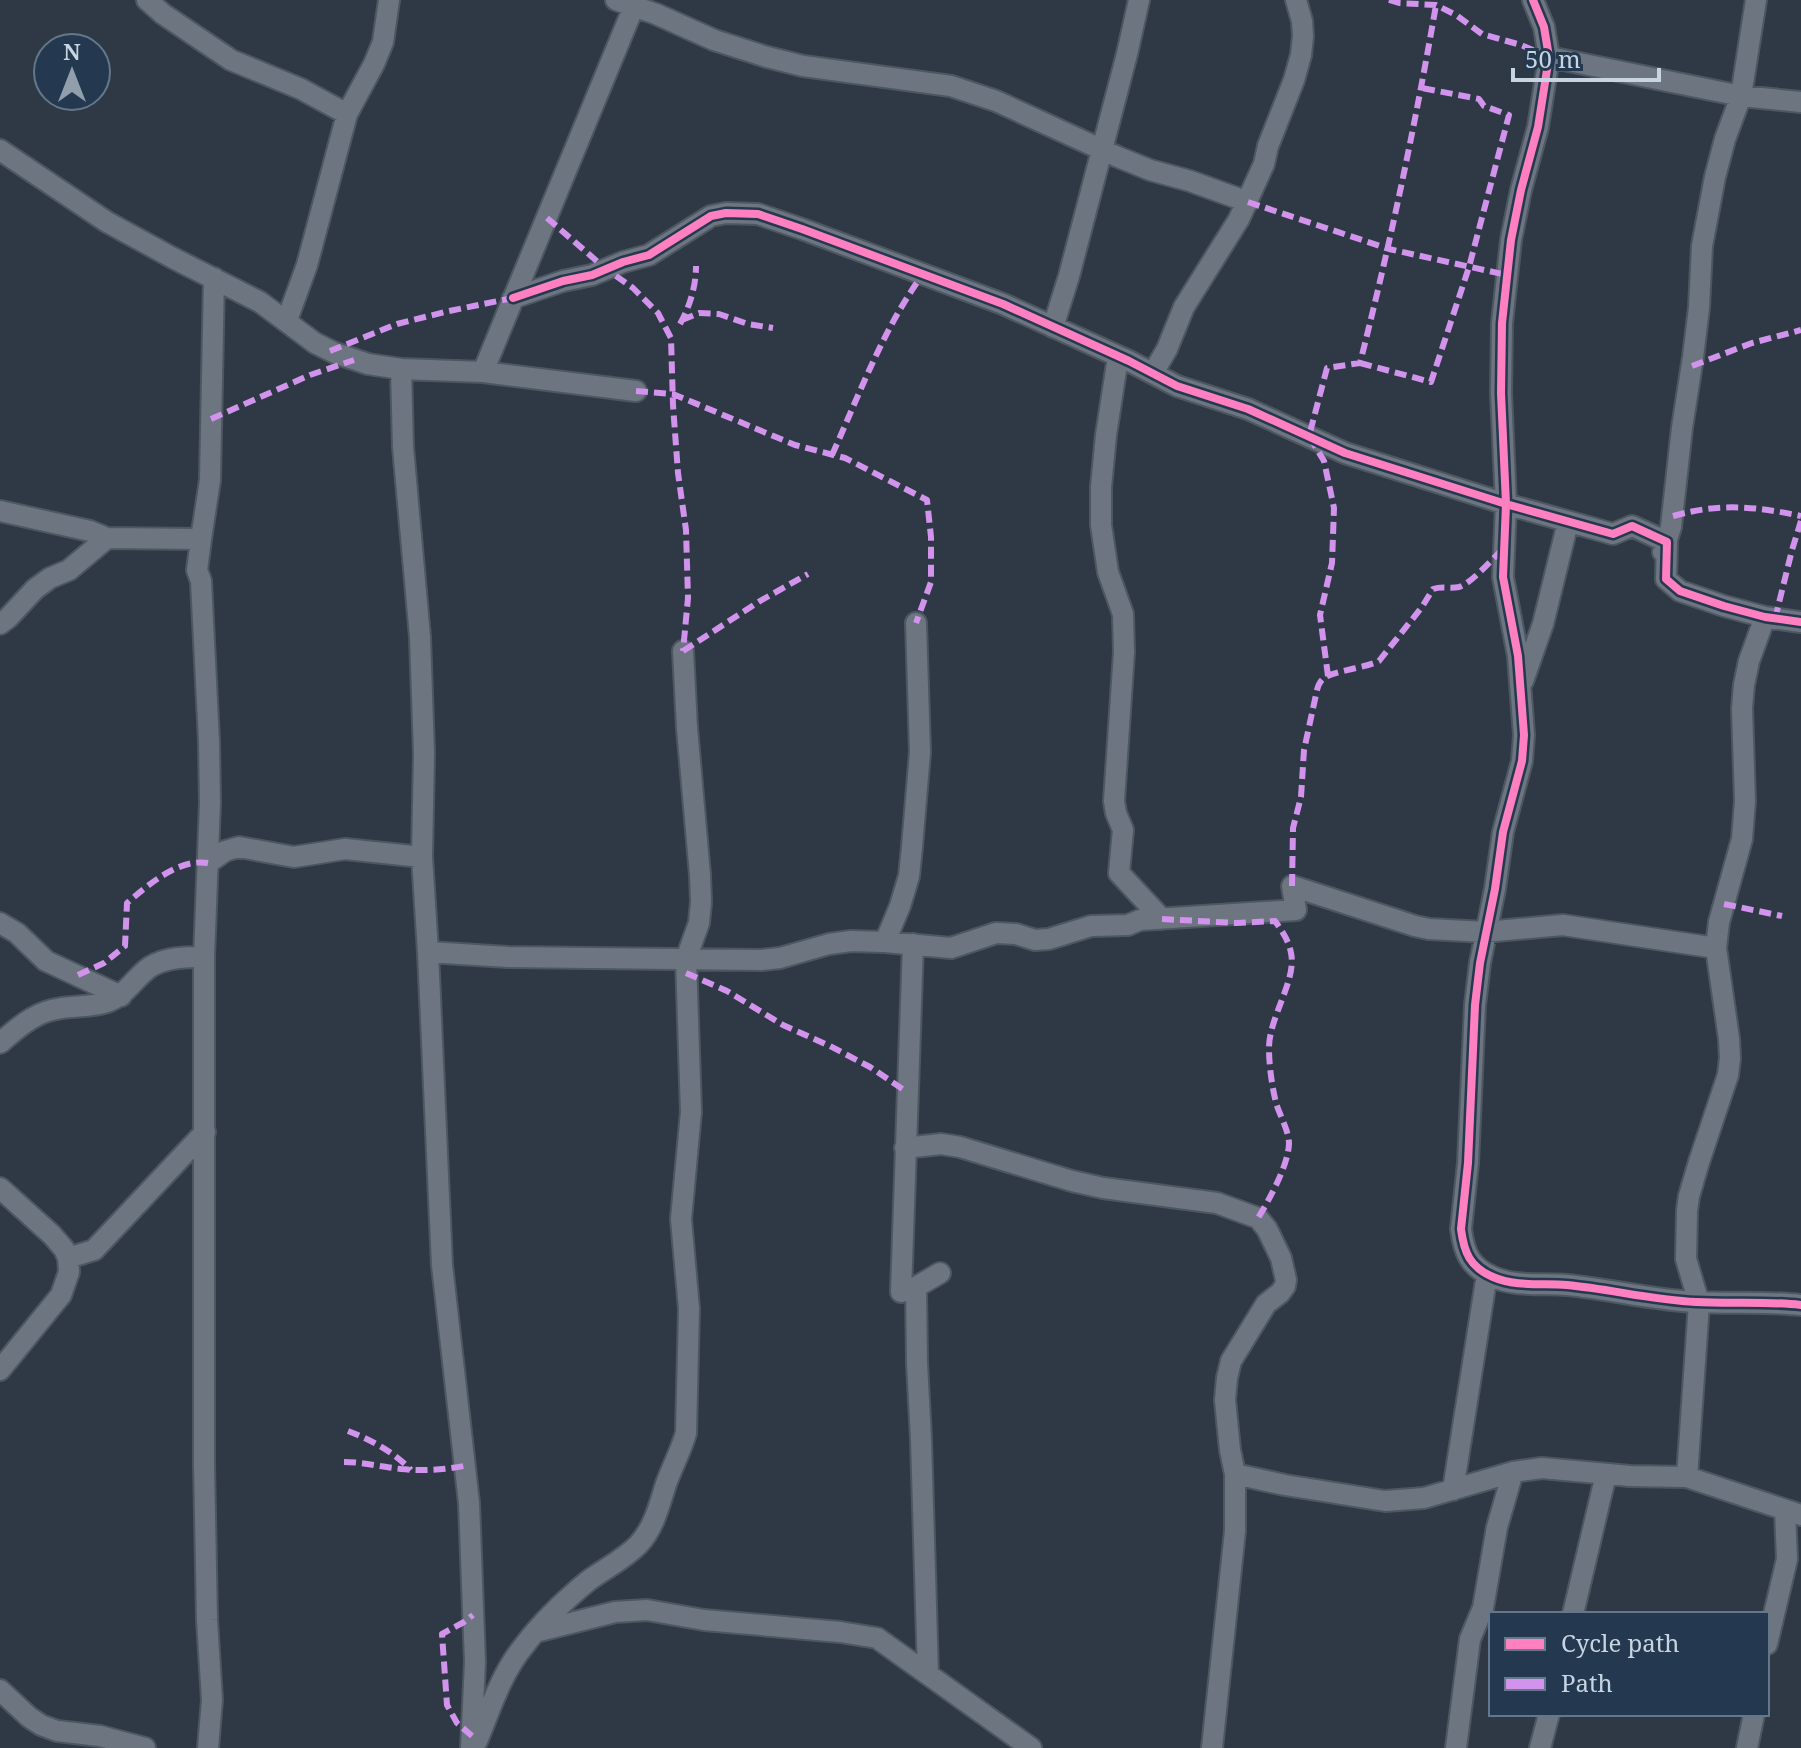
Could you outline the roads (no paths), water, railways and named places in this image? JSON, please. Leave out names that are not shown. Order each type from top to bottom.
[{"type":"street","points":[[147,0],[231,60],[301,89],[347,114]]},
{"type":"street","points":[[287,320],[307,265],[347,114],[383,42],[389,0]]},
{"type":"street","points":[[1053,327],[1069,276],[1139,0]]},
{"type":"street","points":[[1153,373],[1167,349],[1184,307],[1248,202],[1264,164],[1301,55],[1301,13],[1296,0]]},
{"type":"street","points":[[1533,0],[1544,27],[1549,57],[1538,127],[1511,240],[1502,323],[1501,393],[1506,504],[1503,577],[1518,656],[1524,735],[1522,761],[1503,832],[1475,1005],[1468,1163],[1461,1229],[1468,1258],[1496,1279],[1699,1303],[1801,1305]]},
{"type":"street","points":[[1756,0],[1741,96],[1715,177],[1702,246],[1699,308],[1667,542],[1666,579],[1680,591],[1724,606],[1765,617],[1801,622]]},
{"type":"street","points":[[483,372],[597,93],[625,3],[660,7],[714,40],[767,57],[803,66],[951,86],[996,101],[1150,170],[1248,202]]},
{"type":"street","points":[[1549,57],[1741,96],[1801,102]]},
{"type":"street","points":[[0,150],[107,222],[260,302],[315,343],[335,353],[368,364],[401,369],[483,372],[636,391]]},
{"type":"street","points":[[513,298],[649,255],[711,216],[758,214],[1003,304],[1177,386],[1248,409],[1345,453],[1568,522],[1613,534],[1632,526],[1667,542]]},
{"type":"street","points":[[208,1748],[212,1700],[204,1480],[204,957],[209,741],[201,581],[197,570],[210,480],[214,278]]},
{"type":"street","points":[[1118,357],[1106,435],[1101,525],[1108,572],[1123,614],[1124,652],[1114,801],[1123,830],[1119,873],[1162,919]]},
{"type":"street","points":[[401,369],[403,447],[420,637],[425,767],[422,857],[442,1265],[469,1503],[475,1662],[472,1748]]},
{"type":"street","points":[[0,511],[90,531],[107,538],[201,539]]},
{"type":"street","points":[[1521,689],[1543,624],[1568,522]]},
{"type":"street","points":[[0,624],[35,589],[69,570],[107,538]]},
{"type":"street","points":[[1687,1477],[1699,1303],[1686,1259],[1687,1210],[1699,1162],[1728,1075],[1730,1058],[1716,948],[1719,922],[1742,839],[1745,801],[1744,685],[1765,617]]},
{"type":"street","points":[[885,942],[909,876],[912,847],[920,752],[916,623]]},
{"type":"street","points":[[472,1748],[521,1649],[588,1581],[639,1544],[658,1511],[686,1433],[689,1309],[681,1219],[691,1112],[686,959],[699,923],[701,902],[683,651]]},
{"type":"street","points":[[208,863],[225,851],[239,847],[294,857],[345,849],[422,857]]},
{"type":"street","points":[[428,952],[508,957],[686,959],[780,958],[851,941],[951,948],[990,934],[1006,932],[1035,940],[1049,939],[1091,926],[1128,925],[1140,920],[1296,910],[1292,886],[1429,929],[1485,932],[1563,925],[1716,948]]},
{"type":"street","points":[[0,923],[17,933],[46,961],[121,996]]},
{"type":"street","points":[[913,944],[901,1292],[940,1273]]},
{"type":"street","points":[[0,1043],[34,1017],[51,1010],[107,1002],[121,996],[149,968],[168,960],[204,957]]},
{"type":"street","points":[[68,1258],[94,1250],[205,1132]]},
{"type":"street","points":[[905,1148],[941,1144],[960,1147],[1103,1188],[1217,1203],[1258,1218],[1267,1229],[1281,1258],[1286,1280],[1283,1290],[1266,1304],[1231,1361],[1225,1400],[1235,1474],[1233,1556],[1212,1748]]},
{"type":"street","points":[[0,1188],[64,1249],[69,1272],[61,1295],[0,1370]]},
{"type":"street","points":[[1453,1490],[1487,1274]]},
{"type":"street","points":[[916,1287],[928,1674]]},
{"type":"street","points":[[1235,1474],[1385,1501],[1424,1498],[1513,1472],[1542,1468],[1687,1477],[1793,1512],[1787,1559],[1769,1636]]},
{"type":"street","points":[[1456,1748],[1470,1639],[1483,1608],[1497,1527],[1513,1472]]},
{"type":"street","points":[[1573,1612],[1606,1474]]},
{"type":"street","points":[[536,1632],[615,1612],[647,1610],[704,1620],[877,1638],[1031,1748]]},
{"type":"street","points":[[0,1690],[41,1725],[57,1731],[100,1736],[145,1748]]},
{"type":"street","points":[[1540,1748],[1548,1716]]},
{"type":"street","points":[[1747,1748],[1754,1716]]}]
